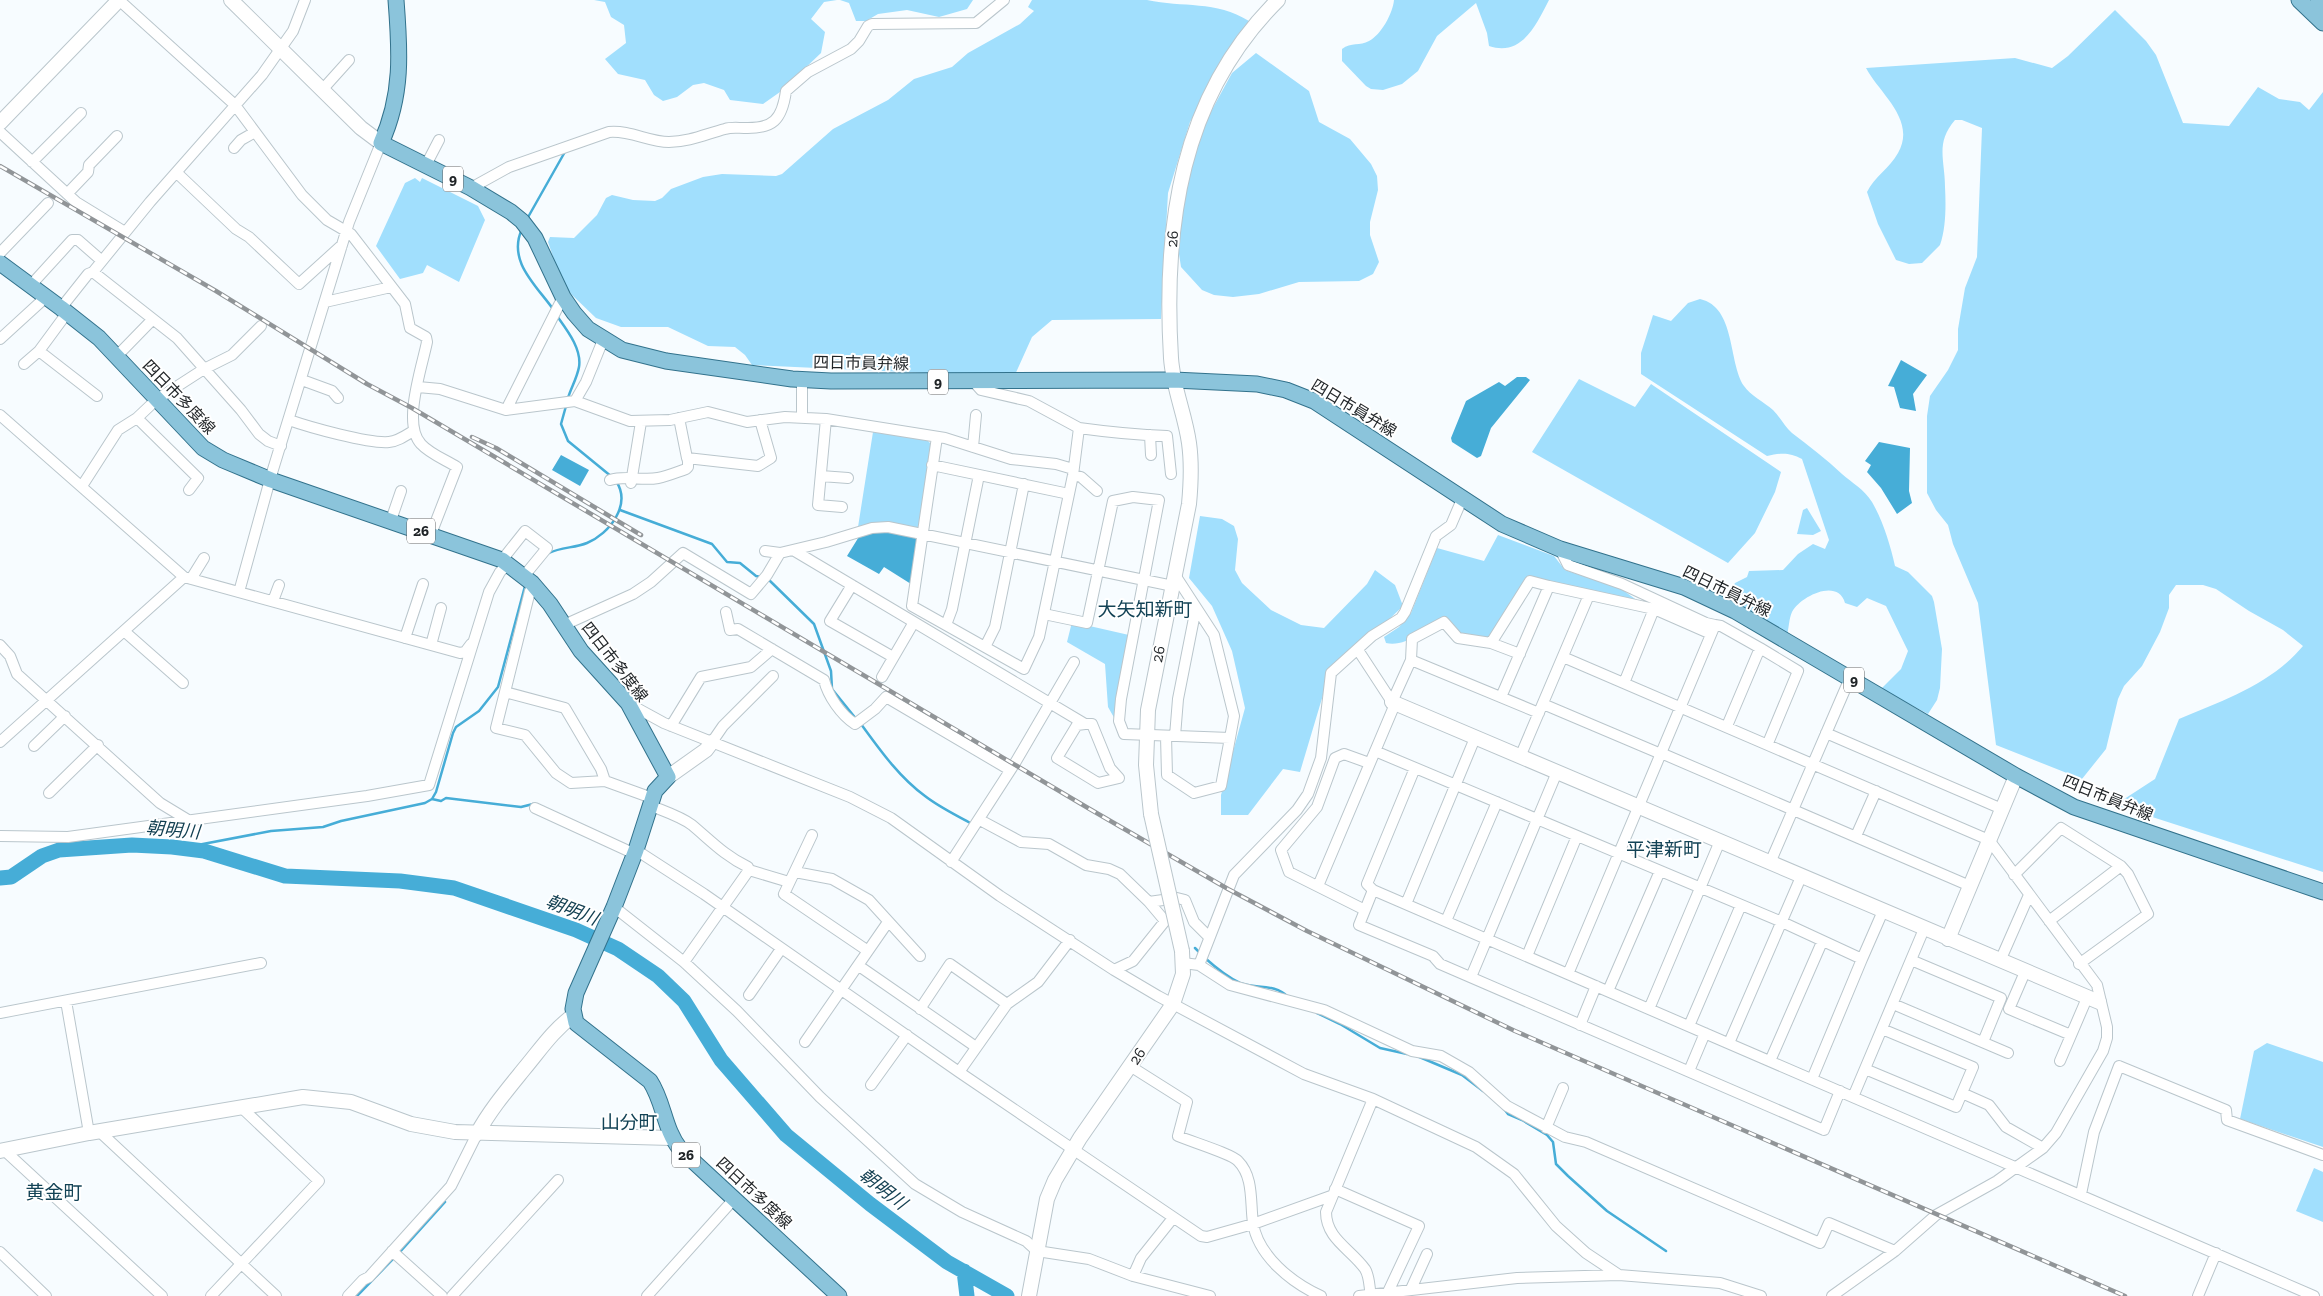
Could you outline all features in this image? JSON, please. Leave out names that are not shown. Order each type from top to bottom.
[{"type":"main road","points":[[382,143],[392,120],[398,86],[396,0]]},
{"type":"main road","points":[[2299,0],[2323,23]]},
{"type":"main road","points":[[2318,0],[2323,5]]},
{"type":"main road","name":"四日市員弁線","points":[[382,143],[471,188],[511,212],[526,226],[560,302],[603,340],[622,350],[640,356],[802,379],[831,381],[1174,380],[1257,384],[1286,390],[1314,401],[1502,524],[1560,549],[1684,587],[1735,611],[2016,776],[2074,807],[2323,892]]},
{"type":"main road","name":"四日市多度線","points":[[0,263],[99,338],[203,448],[223,460],[271,480],[431,534],[505,562],[528,580],[564,625],[581,651],[628,703],[668,776]]},
{"type":"main road","points":[[574,1016],[573,1002],[576,993],[613,909],[635,852],[654,791],[668,776]]},
{"type":"main road","name":"四日市多度線","points":[[574,1016],[579,1027],[650,1081],[658,1093],[671,1138],[680,1149],[839,1296]]},
{"type":"street","points":[[0,123],[119,0],[235,105],[302,195],[327,220],[339,228],[347,230],[405,304],[410,328],[427,339],[411,417],[413,431],[422,445],[457,467],[431,534]]},
{"type":"street","points":[[231,0],[361,128],[382,143],[357,197],[281,446],[239,592]]},
{"type":"street","points":[[24,364],[39,351],[88,274],[102,261],[262,74],[293,30],[305,0]]},
{"type":"street","points":[[471,188],[509,167],[610,132],[621,131],[668,142],[691,140],[728,128],[760,128],[772,123],[780,115],[784,106],[786,91],[808,72],[851,49],[859,42],[868,26],[872,24],[976,23],[1004,0]]},
{"type":"street","name":"26","points":[[1029,1296],[1047,1200],[1055,1180],[1073,1148],[1173,1004],[1181,986],[1182,957],[1152,814],[1146,766],[1152,682],[1174,581],[1189,504],[1192,478],[1189,442],[1174,380],[1171,358],[1170,257],[1178,186],[1206,104],[1228,64],[1254,27],[1278,0]]},
{"type":"street","points":[[322,90],[349,60]]},
{"type":"street","points":[[32,162],[80,113]]},
{"type":"street","points":[[0,132],[76,202],[125,232]]},
{"type":"street","points":[[234,148],[241,140],[255,132]]},
{"type":"street","points":[[67,194],[88,172],[89,165],[117,136]]},
{"type":"street","points":[[426,165],[439,140]]},
{"type":"street","points":[[177,173],[236,229],[249,237],[299,284],[343,244]]},
{"type":"street","points":[[0,253],[48,203]]},
{"type":"street","points":[[31,286],[72,240],[78,240],[102,261]]},
{"type":"street","points":[[92,272],[177,338],[259,434],[281,446]]},
{"type":"street","points":[[326,302],[392,287]]},
{"type":"street","points":[[0,339],[46,297]]},
{"type":"street","points":[[506,410],[560,302]]},
{"type":"street","points":[[116,357],[153,319]]},
{"type":"street","points":[[82,486],[118,430],[136,418],[156,400],[204,369],[232,355],[261,326]]},
{"type":"street","points":[[571,402],[586,382],[603,340]]},
{"type":"street","points":[[39,351],[97,396]]},
{"type":"street","points":[[802,379],[802,417]]},
{"type":"street","points":[[302,380],[332,391],[338,398]]},
{"type":"street","points":[[974,382],[981,390],[1029,401],[1080,428],[1166,436],[1171,474]]},
{"type":"street","points":[[418,387],[440,388],[506,410],[571,402],[626,420],[641,422],[657,422],[708,412],[747,422],[802,417],[826,419],[937,437],[1011,459],[1056,464],[1081,477],[1097,491]]},
{"type":"street","points":[[0,415],[187,578],[462,653],[476,638]]},
{"type":"street","points":[[973,447],[976,415]]},
{"type":"street","points":[[136,418],[198,478],[189,490]]},
{"type":"street","points":[[615,479],[631,481],[659,478],[688,467],[688,458],[679,418]]},
{"type":"street","points":[[826,419],[818,504],[842,507]]},
{"type":"street","points":[[289,420],[383,442],[396,440],[413,431]]},
{"type":"street","points":[[688,458],[758,466],[771,458],[760,420]]},
{"type":"street","points":[[631,481],[641,422]]},
{"type":"street","points":[[937,437],[912,606],[1024,669],[1039,637],[1069,494],[1080,428]]},
{"type":"street","points":[[1150,435],[1151,456]]},
{"type":"street","points":[[932,465],[1069,494]]},
{"type":"street","points":[[946,625],[952,609],[979,475]]},
{"type":"street","points":[[821,476],[848,478]]},
{"type":"street","points":[[985,647],[995,627],[1024,484]]},
{"type":"street","points":[[391,520],[401,491]]},
{"type":"street","points":[[1044,614],[1087,623],[1113,501],[1133,497],[1159,500],[1124,681],[1119,721],[1124,734],[1230,738]]},
{"type":"street","points":[[1200,963],[1234,875],[1297,810],[1308,794],[1321,758],[1331,673],[1372,636],[1401,618],[1406,612],[1436,536],[1451,525],[1463,497]]},
{"type":"street","points":[[765,551],[780,553],[878,527],[923,534],[1144,580],[1174,581],[1196,608],[1214,635],[1234,716],[1221,786],[1194,793],[1167,775],[1171,736],[1196,608]]},
{"type":"street","points":[[0,836],[68,838],[367,796],[429,785],[489,592],[525,531],[547,548],[528,580],[496,728],[525,735],[556,773],[570,783],[605,781],[651,801],[690,824],[718,849],[748,867],[748,870],[789,882]]},
{"type":"street","points":[[1560,549],[1568,565],[1622,584],[1706,623],[1713,629]]},
{"type":"street","points":[[792,550],[1085,724],[1092,724],[1110,768],[1119,778],[1098,783],[1056,758],[1076,725],[1085,724]]},
{"type":"street","points":[[564,625],[633,594],[651,582],[683,553],[751,594],[780,553]]},
{"type":"street","points":[[0,742],[124,631],[187,578],[204,558]]},
{"type":"street","points":[[1491,643],[1530,581],[1654,609],[1713,629],[1721,626],[1798,672],[1768,744]]},
{"type":"street","points":[[405,638],[423,584]]},
{"type":"street","points":[[273,602],[279,585]]},
{"type":"street","points":[[852,586],[830,621],[894,657]]},
{"type":"street","points":[[1501,697],[1549,586]]},
{"type":"street","points":[[1520,757],[1589,595]]},
{"type":"street","points":[[430,645],[441,608]]},
{"type":"street","points":[[1624,683],[1654,609]]},
{"type":"street","points":[[726,612],[730,630],[738,629],[824,680],[827,692],[850,721],[858,722],[886,697],[1010,770]]},
{"type":"street","points":[[882,677],[914,622]]},
{"type":"street","points":[[1318,886],[1411,660],[1412,639],[1444,622],[1458,638],[1491,643],[1520,654]]},
{"type":"street","points":[[1568,974],[1713,629]]},
{"type":"street","points":[[124,631],[183,683]]},
{"type":"street","points":[[0,645],[10,656],[17,674],[98,745],[160,803],[188,820]]},
{"type":"street","points":[[1727,726],[1760,648]]},
{"type":"street","points":[[671,726],[701,677],[751,667],[772,649]]},
{"type":"street","points":[[1358,650],[1393,703],[2093,1000],[2107,1027],[2106,1045],[2056,1133],[2043,1148],[1997,1181],[1936,1215],[1895,1252],[1832,1296]]},
{"type":"street","points":[[1563,657],[1989,840],[2096,985],[2093,1000],[2071,1035],[2060,1061]]},
{"type":"street","points":[[1411,660],[1501,697],[1541,709],[1661,753],[1970,886]]},
{"type":"street","points":[[951,862],[980,820],[1074,662]]},
{"type":"street","points":[[668,776],[706,750],[723,726],[773,676]]},
{"type":"street","points":[[1770,864],[1850,678]]},
{"type":"street","points":[[505,692],[565,708],[601,769],[605,781]]},
{"type":"street","points":[[628,703],[671,726],[858,801],[914,832],[951,862],[1000,896],[1114,970],[1173,1004],[1304,1074],[1372,1099],[1476,1147],[1514,1174],[1556,1226],[1591,1258],[1619,1275]]},
{"type":"street","points":[[34,746],[65,716]]},
{"type":"street","points":[[1826,733],[2002,809]]},
{"type":"street","points":[[1406,904],[1475,738]]},
{"type":"street","points":[[49,793],[98,745]]},
{"type":"street","points":[[1375,751],[1782,922],[1862,959]]},
{"type":"street","points":[[1365,910],[1290,872],[1281,850],[1317,807],[1335,758],[1344,754],[1369,764]]},
{"type":"street","points":[[1415,768],[1367,884],[1373,890],[2314,1296]]},
{"type":"street","points":[[1471,978],[1557,772]]},
{"type":"street","points":[[1948,939],[2016,776]]},
{"type":"street","points":[[1856,836],[1876,791]]},
{"type":"street","points":[[1446,921],[1497,802]]},
{"type":"street","points":[[535,808],[635,852],[781,948],[1201,1236],[1207,1237],[1253,1224],[1333,1192],[1419,1226],[1388,1292]]},
{"type":"street","points":[[980,820],[1021,842],[1048,844],[1086,865],[1109,869],[1120,874],[1149,902],[1165,921],[1132,961],[1114,970]]},
{"type":"street","points":[[2014,875],[2061,828],[2121,866],[2128,874],[2148,914],[2079,964]]},
{"type":"street","points":[[812,835],[784,894],[868,951]]},
{"type":"street","points":[[1527,956],[1577,836]]},
{"type":"street","points":[[1649,1009],[1720,841]]},
{"type":"street","points":[[2048,921],[2121,866]]},
{"type":"street","points":[[684,962],[748,870]]},
{"type":"street","points":[[1608,991],[1660,871]]},
{"type":"street","points":[[795,872],[832,879],[869,900],[920,956]]},
{"type":"street","points":[[1728,1043],[1801,877]]},
{"type":"street","points":[[1373,890],[1359,924],[1433,956],[1440,964],[1580,1025],[1824,1130],[1840,1091]]},
{"type":"street","points":[[2000,961],[2029,895]]},
{"type":"street","points":[[1149,902],[1177,898],[1184,900],[1194,922],[1209,938]]},
{"type":"street","points":[[1689,1026],[1741,905]]},
{"type":"street","points":[[613,909],[684,962],[737,1011],[820,1097],[915,1184],[962,1212],[1026,1241],[1036,1257],[1089,1259],[1133,1276],[1210,1296]]},
{"type":"street","points":[[1812,1079],[1883,911]]},
{"type":"street","points":[[806,1042],[888,922]]},
{"type":"street","points":[[1853,1097],[1924,929]]},
{"type":"street","points":[[960,1072],[1007,1004],[1038,982],[1070,940]]},
{"type":"street","points":[[1770,1061],[1822,942]]},
{"type":"street","points":[[749,995],[781,948]]},
{"type":"street","points":[[1182,957],[1200,963],[1230,985],[1332,1013],[1412,1052],[1441,1056],[1469,1072],[1508,1106],[1565,1138],[1586,1142],[1820,1243],[1829,1223],[1895,1252]]},
{"type":"street","points":[[1911,960],[2001,998],[1983,1042]]},
{"type":"street","points":[[0,1013],[261,963]]},
{"type":"street","points":[[920,1009],[950,964],[1007,1004]]},
{"type":"street","points":[[859,966],[976,1047]]},
{"type":"street","points":[[2025,972],[2009,1009],[2071,1035]]},
{"type":"street","points":[[1580,1025],[1596,986]]},
{"type":"street","points":[[66,1001],[94,1133],[276,1296]]},
{"type":"street","points":[[1893,1004],[2008,1053]]},
{"type":"street","points":[[348,1296],[363,1280],[395,1254],[451,1186],[476,1134],[491,1109],[559,1026],[574,1016]]},
{"type":"street","points":[[1865,1069],[1956,1107],[1962,1093],[1973,1067],[1882,1029]]},
{"type":"street","points":[[1689,1071],[1705,1032]]},
{"type":"street","points":[[871,1085],[907,1035]]},
{"type":"street","points":[[1130,1066],[1187,1102],[1178,1136],[1238,1160],[1250,1182],[1253,1224],[1256,1236],[1278,1266],[1291,1279],[1321,1296]]},
{"type":"street","points":[[2080,1194],[2094,1132],[2119,1066],[2226,1110],[2228,1120],[2323,1156]]},
{"type":"street","points":[[1546,1128],[1563,1088]]},
{"type":"street","points":[[1962,1093],[1989,1105],[2006,1127],[2043,1148]]},
{"type":"street","points":[[2,1151],[303,1097],[351,1102],[411,1124],[476,1134],[671,1138]]},
{"type":"street","points":[[1372,1099],[1326,1212],[1329,1229],[1340,1244],[1366,1270],[1369,1280],[1367,1295],[1517,1278],[1619,1275],[1720,1283],[1761,1296]]},
{"type":"street","points":[[211,1296],[319,1181],[242,1108]]},
{"type":"street","points":[[2,1151],[162,1296]]},
{"type":"street","points":[[452,1296],[558,1180]]},
{"type":"street","points":[[647,1296],[734,1199]]},
{"type":"street","points":[[1133,1276],[1141,1258],[1173,1218]]},
{"type":"street","points":[[0,1252],[46,1296]]},
{"type":"street","points":[[2198,1296],[2216,1253]]},
{"type":"street","points":[[395,1254],[442,1296]]},
{"type":"street","points":[[1411,1289],[1427,1254]]},
{"type":"shaded area","points":[[594,0],[837,0],[824,2],[811,19],[825,32],[821,53],[780,92],[763,104],[730,100],[724,90],[704,83],[693,85],[677,97],[663,101],[654,95],[645,80],[618,74],[605,59],[626,43],[624,25],[611,17],[605,2]]},
{"type":"shaded area","points":[[840,0],[973,0],[967,9],[939,17],[907,10],[878,14],[866,21],[856,21],[849,3]]},
{"type":"shaded area","points":[[1032,0],[1147,0],[1212,7],[1237,14],[1249,21],[1190,122],[1168,193],[1161,319],[1052,320],[1032,337],[1014,377],[752,365],[745,355],[735,347],[708,346],[668,327],[621,327],[596,318],[572,295],[561,280],[548,242],[550,237],[574,238],[597,215],[606,198],[612,195],[633,200],[655,201],[662,198],[671,189],[703,177],[722,174],[776,176],[782,174],[833,129],[888,100],[914,79],[952,67],[968,53],[1020,24],[1034,11],[1028,7]]},
{"type":"shaded area","points":[[1394,0],[1549,0],[1533,28],[1519,43],[1501,48],[1489,46],[1487,33],[1476,3],[1437,36],[1418,71],[1402,84],[1383,90],[1371,89],[1342,61],[1342,49],[1366,42],[1378,34],[1386,23]]},
{"type":"shaded area","points":[[2115,10],[2146,41],[2156,55],[2183,123],[2229,126],[2258,87],[2279,99],[2300,102],[2309,110],[2323,92],[2323,872],[2115,805],[2155,779],[2179,719],[2230,698],[2262,681],[2303,646],[2283,630],[2249,611],[2216,589],[2203,585],[2176,585],[2169,595],[2169,608],[2160,632],[2142,666],[2124,686],[2118,699],[2106,749],[2082,779],[1996,745],[1978,603],[1953,544],[1948,525],[1936,510],[1927,493],[1927,416],[1930,396],[1948,370],[1958,350],[1958,329],[1965,288],[1977,257],[1982,128],[1962,120],[1955,120],[1945,136],[1942,152],[1945,177],[1945,216],[1940,245],[1922,263],[1909,264],[1896,260],[1878,224],[1867,192],[1898,153],[1903,141],[1903,129],[1900,118],[1894,108],[1866,68],[2015,58],[2052,68],[2068,56]]},
{"type":"shaded area","points":[[1256,53],[1309,91],[1319,122],[1350,139],[1371,164],[1377,176],[1378,190],[1370,222],[1370,235],[1379,262],[1373,274],[1359,281],[1299,282],[1259,294],[1233,297],[1214,295],[1202,290],[1181,267],[1179,254],[1180,221],[1193,160],[1208,117],[1232,73]]},
{"type":"shaded area","points":[[415,178],[420,182],[422,178],[478,206],[485,220],[459,282],[427,265],[423,273],[400,279],[376,246],[405,183]]},
{"type":"shaded area","points":[[1700,299],[1712,304],[1726,324],[1735,363],[1744,386],[1773,410],[1792,433],[1865,493],[1876,509],[1883,525],[1895,566],[1908,572],[1932,596],[1942,649],[1940,688],[1937,700],[1928,714],[1881,689],[1901,669],[1908,651],[1886,606],[1867,598],[1857,607],[1845,603],[1841,596],[1835,592],[1819,592],[1803,600],[1792,612],[1787,635],[1725,600],[1735,583],[1747,577],[1749,571],[1783,570],[1798,554],[1813,544],[1825,549],[1829,540],[1802,459],[1785,454],[1767,456],[1641,374],[1641,353],[1653,315],[1671,321],[1688,303]]},
{"type":"shaded area","points":[[1901,360],[1927,375],[1913,394],[1916,411],[1900,408],[1894,387],[1888,386]]},
{"type":"shaded area","points":[[1517,377],[1526,377],[1530,380],[1491,428],[1481,456],[1477,458],[1452,442],[1451,438],[1466,401],[1499,382],[1505,386]]},
{"type":"shaded area","points":[[1579,379],[1635,407],[1651,384],[1781,472],[1775,492],[1755,533],[1728,563],[1532,452]]},
{"type":"shaded area","points":[[873,432],[927,440],[932,445],[920,525],[915,529],[858,527]]},
{"type":"shaded area","points":[[1879,442],[1910,448],[1909,491],[1912,503],[1897,514],[1881,488],[1867,472],[1871,465],[1865,461]]},
{"type":"shaded area","points":[[561,455],[589,470],[580,486],[552,470]]},
{"type":"shaded area","points":[[1807,508],[1821,531],[1813,535],[1797,534],[1803,510]]},
{"type":"shaded area","points":[[1200,516],[1222,519],[1234,526],[1238,539],[1235,570],[1242,583],[1271,610],[1301,625],[1324,628],[1367,584],[1375,570],[1395,585],[1403,606],[1335,671],[1323,695],[1300,772],[1283,769],[1248,815],[1221,815],[1221,795],[1245,708],[1232,651],[1212,606],[1189,578]]},
{"type":"shaded area","points":[[887,531],[914,537],[918,541],[911,584],[884,567],[879,574],[847,556],[860,535],[870,532]]},
{"type":"shaded area","points":[[1498,535],[1554,556],[1565,570],[1620,588],[1638,601],[1529,580],[1491,642],[1461,634],[1444,618],[1424,632],[1408,640],[1401,643],[1386,643],[1384,637],[1399,627],[1411,613],[1437,548],[1484,561]]},
{"type":"shaded area","points":[[1072,622],[1129,635],[1116,721],[1108,707],[1105,664],[1067,642]]},
{"type":"shaded area","points":[[2267,1043],[2323,1062],[2323,1147],[2240,1119],[2254,1051]]},
{"type":"shaded area","points":[[2314,1168],[2323,1172],[2323,1222],[2296,1211]]},
{"type":"waterway","points":[[527,219],[566,150]]},
{"type":"waterway","points":[[522,229],[518,241],[518,252],[521,262],[532,282],[553,309]]},
{"type":"waterway","points":[[557,316],[573,340],[579,360],[578,371],[568,398]]},
{"type":"waterway","points":[[566,406],[561,424],[568,441],[612,477]]},
{"type":"waterway","points":[[549,553],[587,543],[595,539],[610,526],[620,509],[620,490],[616,481]]},
{"type":"waterway","points":[[620,510],[712,544],[727,562],[740,563],[756,576],[761,577]]},
{"type":"waterway","points":[[767,578],[814,624],[831,671],[832,689],[857,720]]},
{"type":"waterway","points":[[182,848],[271,831],[323,827],[341,821],[425,803],[432,799],[436,792],[456,727],[479,711],[498,687],[525,586]]},
{"type":"waterway","points":[[861,724],[890,763],[916,789],[936,804],[972,824]]},
{"type":"waterway","points":[[432,799],[441,801],[446,798],[521,807],[533,804]]},
{"type":"waterway","name":"朝明川","points":[[0,878],[11,877],[42,856],[59,850],[132,845],[172,847],[204,851],[285,876],[400,881],[454,888],[576,930],[618,949],[658,976],[684,1001],[721,1060],[786,1135],[870,1204],[947,1262],[1007,1296]]},
{"type":"waterway","points":[[1195,948],[1201,954]]},
{"type":"waterway","points":[[1205,958],[1226,975],[1240,983],[1271,988],[1288,997]]},
{"type":"waterway","points":[[1317,1013],[1340,1024],[1380,1048],[1407,1054]]},
{"type":"waterway","points":[[1417,1056],[1462,1075],[1483,1091]]},
{"type":"waterway","points":[[1504,1109],[1508,1114],[1547,1135],[1553,1142],[1556,1164],[1607,1211],[1666,1251]]},
{"type":"waterway","points":[[399,1253],[445,1202]]},
{"type":"waterway","points":[[357,1296],[395,1257]]},
{"type":"waterway","points":[[964,1271],[967,1296]]},
{"type":"railway","points":[[0,166],[216,291],[367,384],[412,408],[1228,889],[1307,931],[1515,1031],[2125,1296]]},
{"type":"railway","points":[[472,437],[496,448],[641,535]]},
{"type":"district","name":"大矢知新町","points":[[1145,609]]},
{"type":"district","name":"平津新町","points":[[1664,849]]},
{"type":"district","name":"山分町","points":[[629,1122]]},
{"type":"district","name":"黄金町","points":[[54,1192]]}]
